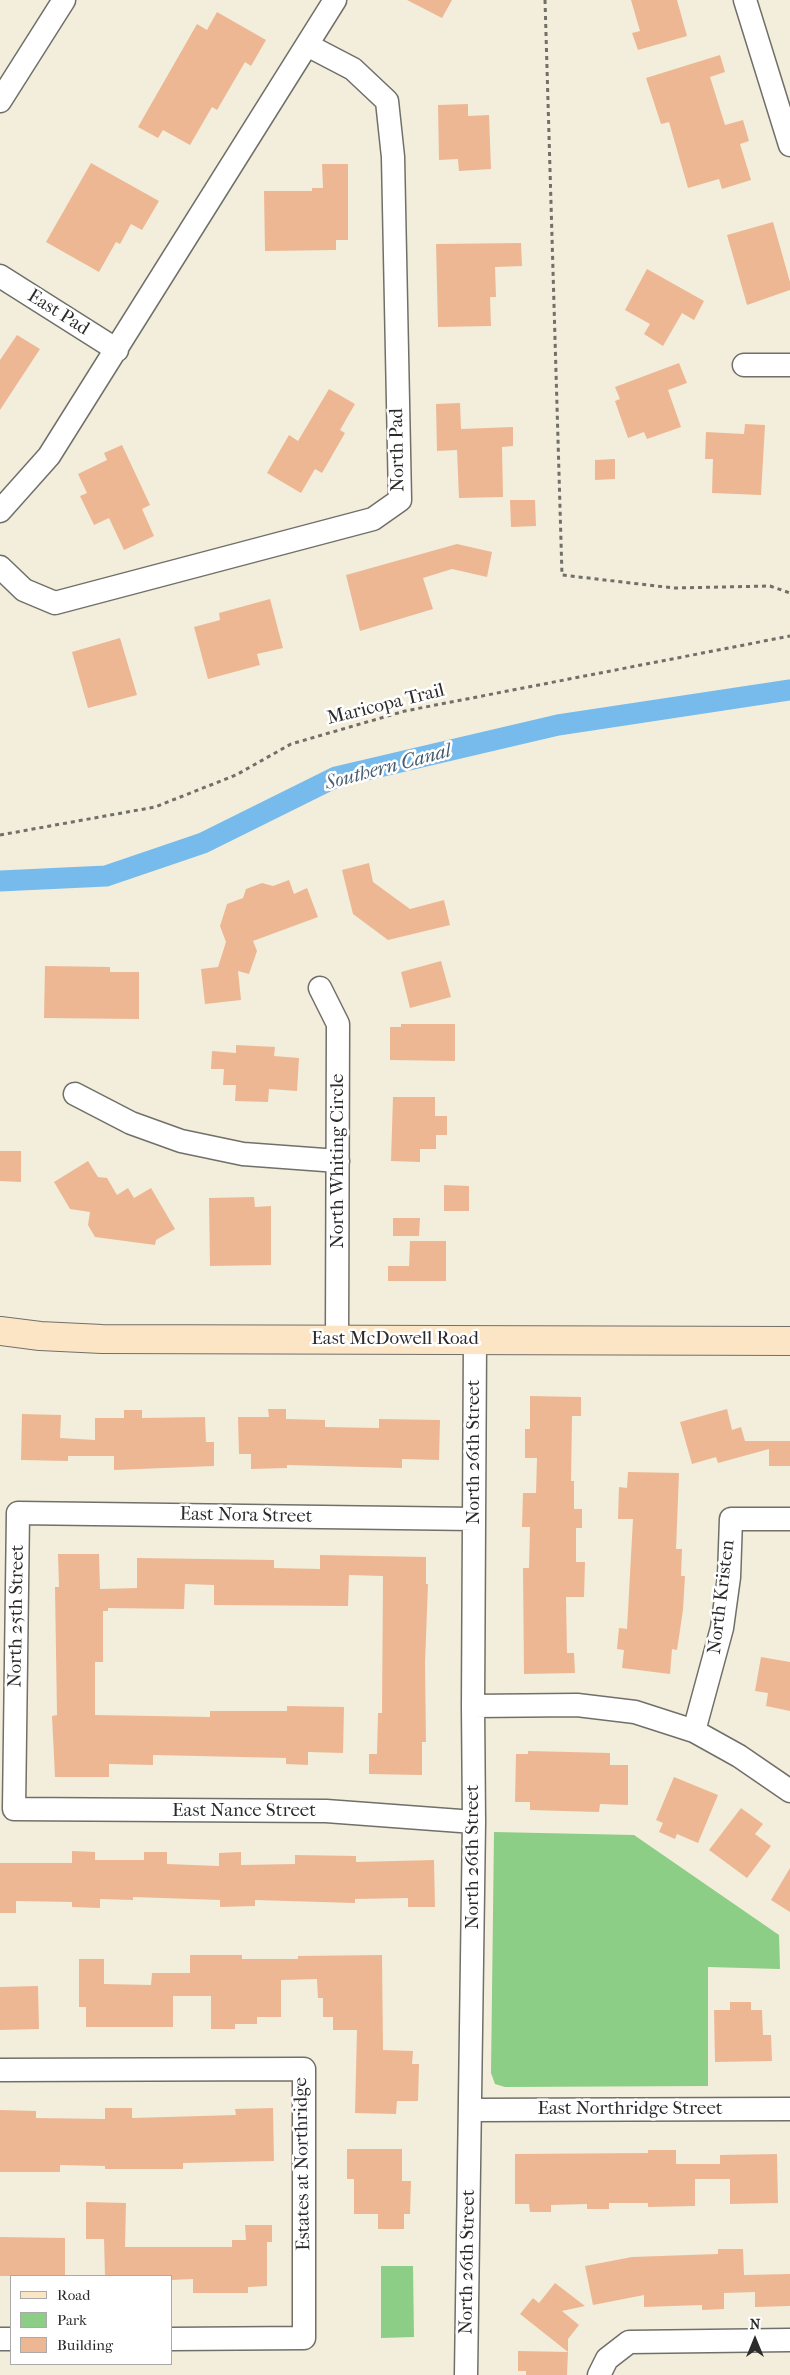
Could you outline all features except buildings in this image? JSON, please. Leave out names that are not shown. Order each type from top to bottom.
[{"type":"main road","name":"East McDowell Road","points":[[0,1331],[40,1336],[102,1339],[337,1338],[790,1341]]},
{"type":"street","points":[[0,101],[64,0]]},
{"type":"street","points":[[0,511],[49,456],[335,0]]},
{"type":"street","points":[[746,0],[782,94],[790,145]]},
{"type":"street","name":"North Pad","points":[[0,567],[24,590],[55,603],[373,519],[400,500],[393,157],[386,101],[353,69],[307,45]]},
{"type":"street","name":"East Pad","points":[[0,276],[117,350]]},
{"type":"street","points":[[744,365],[790,365]]},
{"type":"street","name":"North Whiting Circle","points":[[320,988],[338,1024],[337,1338]]},
{"type":"street","points":[[75,1094],[131,1123],[181,1141],[243,1154],[338,1161]]},
{"type":"street","name":"North 26th Street","points":[[466,2375],[474,1822],[475,1340]]},
{"type":"street","name":"East Nora Street","points":[[18,1514],[474,1519]]},
{"type":"street","name":"North 25th Street","points":[[14,1809],[18,1514]]},
{"type":"street","name":"North Kristen","points":[[694,1731],[722,1628],[728,1577],[731,1519],[790,1519]]},
{"type":"street","points":[[473,1706],[577,1705],[635,1712],[694,1731],[739,1756],[790,1791]]},
{"type":"street","name":"East Nance Street","points":[[14,1809],[326,1811],[474,1822]]},
{"type":"street","name":"Estates at Northridge","points":[[0,2070],[304,2069],[304,2338],[172,2339]]},
{"type":"street","name":"East Northridge Street","points":[[471,2110],[790,2109]]},
{"type":"street","points":[[603,2367],[629,2342],[790,2340]]},
{"type":"path","points":[[545,0],[562,575],[674,588],[770,586],[790,593]]},
{"type":"path","name":"Maricopa Trail","points":[[0,834],[155,807],[236,775],[291,744],[405,711],[790,636]]},
{"type":"green space","points":[[494,1832],[634,1835],[779,1935],[780,1969],[708,1967],[708,2086],[505,2087],[495,2084],[491,2073]]},
{"type":"green space","points":[[381,2266],[413,2266],[414,2337],[381,2338]]},
{"type":"waterway","name":"Southern Canal","points":[[0,881],[106,876],[203,843],[336,777],[558,725],[790,690]]}]
